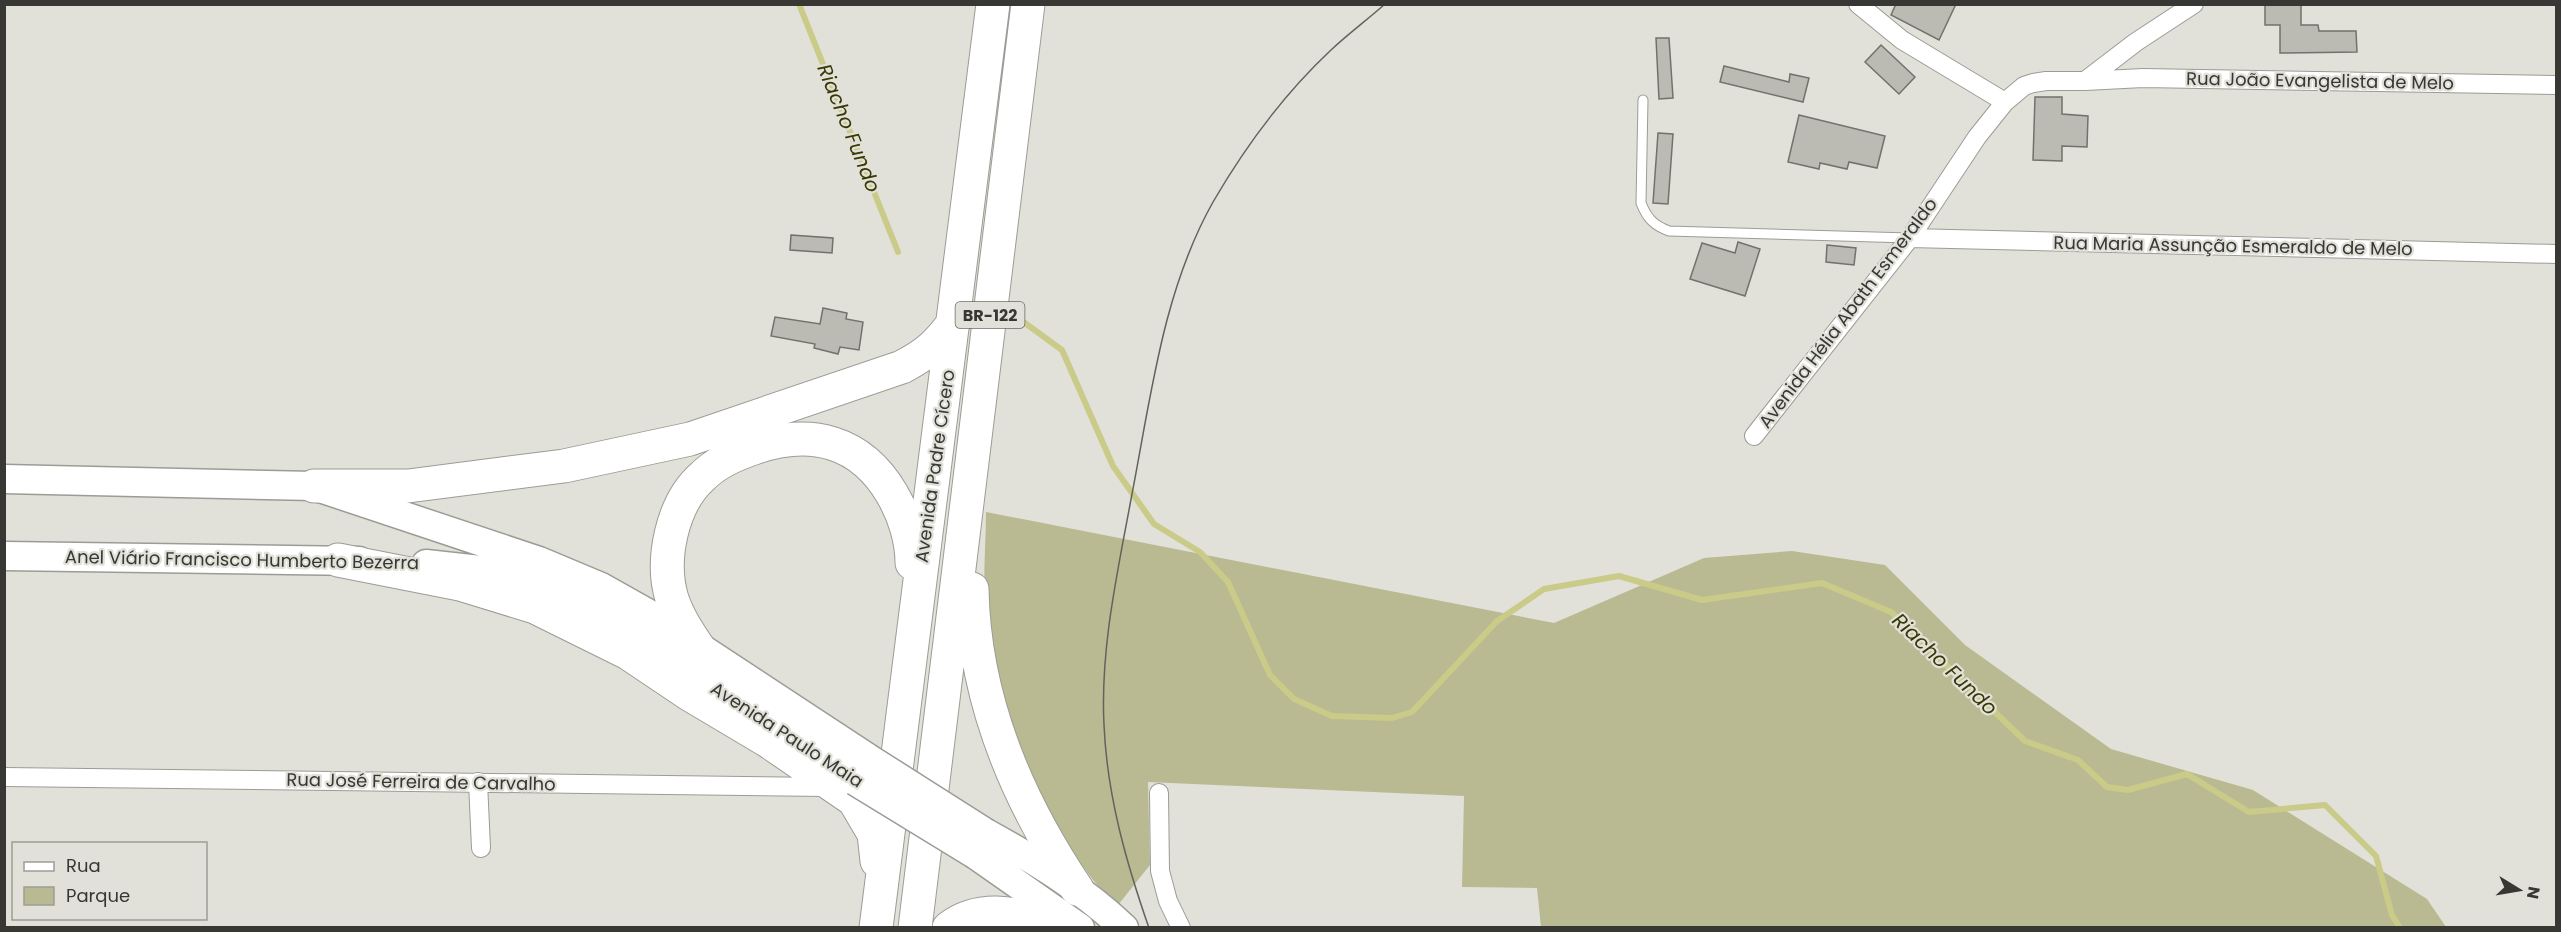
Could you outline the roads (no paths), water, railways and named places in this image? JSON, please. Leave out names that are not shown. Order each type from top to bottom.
[{"type":"highway","name":"Avenida Padre Cícero","points":[[876,927],[993,4]]},
{"type":"highway","name":"Avenida Padre Cícero","points":[[915,927],[1028,4]]},
{"type":"highway","points":[[314,486],[420,484],[564,466],[690,439],[902,367],[940,343],[954,322]]},
{"type":"highway","points":[[698,647],[682,623],[675,606],[667,569],[671,533],[684,500],[702,476],[731,456],[784,440],[810,438],[838,444],[865,460],[885,482],[902,510],[912,558],[914,619]]},
{"type":"highway","points":[[969,490],[976,516],[972,586],[973,628],[982,679],[998,734],[1028,808],[1050,849],[1077,889]]},
{"type":"highway","points":[[338,560],[460,584],[535,607],[628,653],[854,775],[854,800],[874,834],[881,889]]},
{"type":"highway","points":[[949,927],[962,918],[980,913],[1021,916],[1045,927]]},
{"type":"main road","points":[[4,479],[314,486],[539,561],[591,582],[649,614],[698,647],[854,775],[981,844],[1080,927]]},
{"type":"main road","name":"Anel Viário Francisco Humberto Bezerra","points":[[4,556],[401,561],[480,570]]},
{"type":"main road","name":"Avenida Paulo Maia","points":[[480,570],[514,579],[558,596],[634,635],[854,775]]},
{"type":"main road","points":[[981,844],[1023,853],[1077,889],[1123,926]]},
{"type":"street","points":[[1858,4],[1902,40],[2004,102]]},
{"type":"street","points":[[2085,81],[2136,42],[2194,4]]},
{"type":"street","name":"Rua João Evangelista de Melo","points":[[2085,81],[2143,78],[2556,85]]},
{"type":"street","name":"Avenida Hélia Abath Esmeraldo","points":[[1754,436],[1910,238],[1977,136],[2004,102],[2033,83],[2085,81]]},
{"type":"street","name":"Rua Maria Assunção Esmeraldo de Melo","points":[[1910,238],[2556,254]]},
{"type":"street","name":"Rua José Ferreira de Carvalho","points":[[4,777],[478,782],[854,775]]},
{"type":"street","points":[[478,782],[481,848]]},
{"type":"street","points":[[1159,793],[1160,871],[1168,901],[1181,927]]},
{"type":"lane","points":[[1643,100],[1641,203],[1645,215],[1655,226],[1668,231],[1910,238]]},
{"type":"waterway","name":"Riacho Fundo","points":[[799,4],[898,252]]},
{"type":"waterway","name":"Riacho Fundo","points":[[1007,310],[1062,350],[1113,466],[1154,524],[1200,552],[1228,582],[1270,675],[1294,699],[1332,716],[1392,718],[1412,712],[1497,621],[1544,589],[1619,576],[1702,600],[1822,583],[1891,612],[2025,741],[2078,760],[2107,787],[2128,790],[2187,774],[2249,812],[2325,805],[2376,856],[2392,915],[2400,928]]},
{"type":"tram line","points":[[1149,928],[1125,853],[1113,803],[1106,751],[1103,696],[1107,638],[1116,580],[1153,382],[1170,308],[1196,236],[1238,161],[1297,85],[1331,50],[1385,4]]}]
